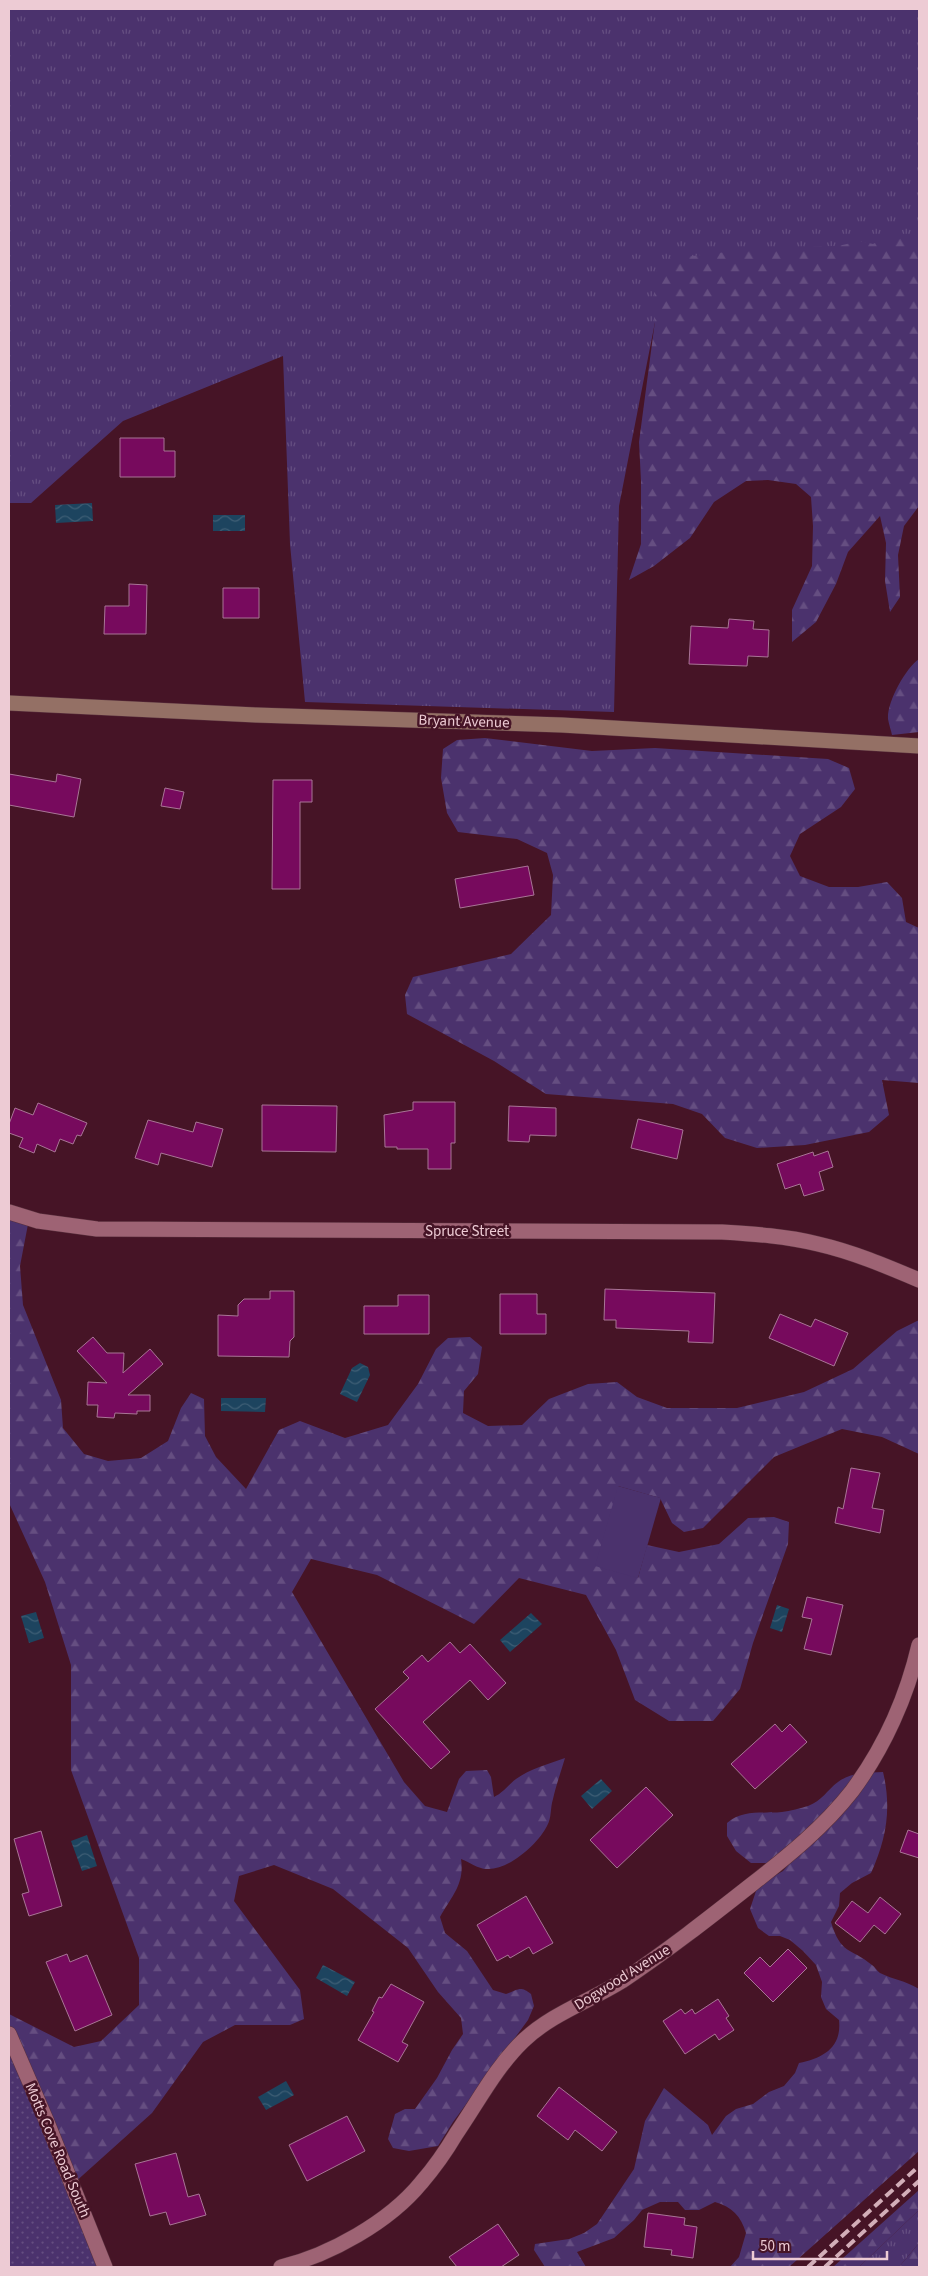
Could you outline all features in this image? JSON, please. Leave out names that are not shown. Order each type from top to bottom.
[{"type":"main road","name":"Bryant Avenue","points":[[9,703],[256,715],[552,724],[919,746]]},
{"type":"street","name":"Spruce Street","points":[[9,1212],[38,1221],[96,1229],[722,1232],[765,1235],[817,1243],[856,1254],[919,1280]]},
{"type":"street","name":"Dogwood Avenue","points":[[281,2267],[317,2256],[369,2228],[402,2202],[421,2184],[456,2136],[495,2074],[524,2040],[544,2026],[619,1982],[688,1935],[783,1859],[838,1807],[853,1789],[875,1756],[900,1707],[919,1645]]},
{"type":"street","name":"Motts Cove Road South","points":[[9,2034],[86,2216],[105,2267]]},
{"type":"green space","points":[[10,9],[919,9],[919,254],[665,271],[619,506],[614,712],[305,702],[290,544],[283,356],[123,421],[31,503],[9,503]]},
{"type":"green space","points":[[900,237],[913,240],[919,237],[919,506],[904,526],[898,555],[900,597],[890,612],[885,581],[886,543],[880,516],[848,552],[836,584],[816,622],[792,642],[792,610],[812,566],[813,526],[811,497],[796,484],[768,480],[746,481],[714,502],[690,538],[654,566],[629,580],[641,544],[639,442],[655,321],[655,281],[657,270],[668,259],[751,249],[838,246],[860,241],[873,244],[881,240]]},
{"type":"green space","points":[[919,659],[919,732],[892,735],[888,719],[890,704],[908,670]]},
{"type":"green space","points":[[485,738],[592,751],[655,748],[828,759],[849,768],[855,789],[841,807],[800,834],[790,856],[800,876],[829,887],[858,887],[887,882],[902,898],[906,922],[919,928],[919,1083],[882,1080],[889,1115],[869,1132],[805,1145],[757,1148],[725,1138],[702,1114],[673,1104],[546,1094],[494,1061],[407,1014],[405,995],[413,977],[511,954],[551,915],[553,875],[547,853],[517,839],[458,832],[447,813],[441,778],[443,749],[457,740]]},
{"type":"green space","points":[[9,1212],[29,1219],[20,1266],[23,1305],[61,1400],[63,1428],[84,1454],[108,1461],[141,1458],[168,1441],[181,1408],[191,1393],[204,1399],[205,1436],[216,1457],[246,1489],[279,1430],[300,1421],[345,1438],[388,1425],[418,1384],[436,1349],[448,1338],[470,1337],[482,1347],[478,1374],[464,1391],[463,1413],[488,1426],[522,1425],[549,1399],[588,1384],[617,1382],[637,1397],[667,1408],[737,1408],[804,1392],[853,1369],[897,1331],[919,1320],[919,1454],[882,1437],[842,1429],[774,1457],[703,1528],[684,1532],[672,1523],[660,1498],[618,1486],[638,1578],[647,1545],[679,1552],[719,1544],[748,1518],[774,1517],[789,1522],[788,1544],[753,1643],[740,1689],[713,1721],[669,1721],[635,1700],[616,1650],[586,1595],[519,1578],[474,1624],[377,1575],[311,1559],[292,1592],[404,1782],[425,1806],[447,1812],[459,1779],[466,1771],[487,1770],[491,1777],[494,1797],[521,1775],[565,1758],[552,1802],[550,1819],[537,1841],[504,1866],[483,1869],[461,1859],[462,1868],[459,1883],[440,1917],[445,1933],[467,1951],[493,1990],[506,1994],[519,1989],[524,1990],[531,1994],[534,2006],[528,2020],[453,2122],[438,2146],[409,2151],[393,2148],[388,2139],[395,2114],[405,2109],[415,2109],[437,2078],[463,2034],[461,2018],[438,1992],[408,1948],[333,1889],[274,1865],[239,1876],[234,1901],[300,1990],[304,2019],[290,2025],[235,2025],[203,2042],[152,2113],[73,2184],[9,2267],[9,2014],[74,2047],[101,2041],[139,2005],[139,1958],[71,1770],[71,1665],[45,1582],[9,1503]]},
{"type":"green space","points":[[618,1486],[661,1498],[638,1578],[595,1566]]},
{"type":"green space","points":[[883,1772],[886,1786],[887,1812],[884,1836],[876,1861],[871,1873],[852,1883],[840,1893],[839,1906],[831,1922],[839,1940],[847,1949],[864,1959],[880,1973],[919,1989],[919,2151],[789,2267],[730,2267],[739,2257],[746,2233],[735,2213],[715,2202],[699,2210],[685,2210],[678,2202],[660,2202],[642,2210],[614,2238],[577,2252],[586,2267],[545,2267],[534,2250],[535,2244],[569,2239],[584,2233],[597,2224],[634,2169],[645,2121],[664,2088],[708,2125],[712,2135],[726,2116],[736,2109],[753,2104],[769,2092],[784,2086],[795,2073],[799,2063],[816,2058],[830,2050],[838,2037],[839,2020],[826,2009],[821,1997],[822,1982],[816,1965],[790,1940],[780,1936],[769,1936],[758,1928],[750,1909],[756,1891],[769,1879],[783,1871],[797,1855],[767,1863],[751,1863],[736,1851],[727,1836],[727,1823],[746,1814],[782,1812],[808,1806],[848,1776]]},
{"type":"green space","points":[[9,2034],[104,2267],[9,2267]]},
{"type":"green space","points":[[919,2190],[919,2210],[859,2267],[833,2267]]},
{"type":"green space","points":[[919,2210],[919,2243],[899,2267],[859,2267]]},
{"type":"green space","points":[[919,2243],[919,2267],[899,2267]]},
{"type":"water","points":[[92,503],[93,521],[56,523],[55,505]]},
{"type":"water","points":[[213,515],[245,515],[245,531],[213,531]]},
{"type":"water","points":[[360,1363],[368,1367],[370,1375],[357,1402],[340,1394],[352,1368]]},
{"type":"water","points":[[221,1398],[266,1398],[265,1412],[221,1411]]},
{"type":"water","points":[[777,1605],[789,1609],[782,1632],[770,1628]]},
{"type":"water","points":[[36,1612],[44,1638],[29,1643],[21,1616]]},
{"type":"water","points":[[531,1613],[542,1624],[510,1652],[500,1640]]},
{"type":"water","points":[[601,1779],[612,1791],[592,1809],[581,1796]]},
{"type":"water","points":[[87,1835],[97,1866],[82,1871],[71,1841]]},
{"type":"water","points":[[323,1965],[355,1982],[347,1996],[316,1978]]},
{"type":"water","points":[[286,2081],[294,2095],[266,2110],[258,2097]]},
{"type":"building","points":[[120,438],[164,438],[164,451],[175,451],[175,477],[120,477]]},
{"type":"building","points":[[129,584],[147,585],[146,634],[104,634],[105,606],[129,606]]},
{"type":"building","points":[[223,588],[259,588],[259,618],[223,618]]},
{"type":"building","points":[[729,619],[754,621],[753,629],[769,630],[768,657],[748,656],[747,666],[689,664],[691,626],[728,628]]},
{"type":"building","points":[[9,774],[56,782],[57,774],[81,779],[74,817],[9,805]]},
{"type":"building","points":[[273,780],[312,780],[312,802],[300,802],[300,889],[272,889]]},
{"type":"building","points":[[165,788],[184,792],[180,809],[161,806]]},
{"type":"building","points":[[528,866],[534,895],[460,908],[455,879]]},
{"type":"building","points":[[413,1102],[455,1102],[455,1143],[451,1143],[451,1169],[428,1169],[428,1149],[385,1147],[384,1115],[413,1110]]},
{"type":"building","points":[[38,1103],[87,1123],[81,1136],[77,1135],[73,1144],[60,1139],[55,1152],[37,1144],[34,1153],[19,1147],[23,1138],[9,1133],[9,1124],[15,1108],[33,1115]]},
{"type":"building","points":[[262,1105],[337,1106],[336,1152],[262,1151]]},
{"type":"building","points":[[509,1106],[556,1108],[556,1136],[530,1135],[529,1142],[508,1141]]},
{"type":"building","points":[[638,1119],[683,1130],[677,1159],[631,1148]]},
{"type":"building","points":[[148,1120],[193,1132],[196,1122],[223,1129],[212,1167],[161,1153],[158,1165],[135,1158]]},
{"type":"building","points":[[828,1151],[833,1167],[819,1172],[824,1190],[804,1196],[800,1184],[785,1189],[777,1164],[813,1152],[814,1156]]},
{"type":"building","points":[[605,1289],[715,1293],[713,1343],[688,1342],[689,1331],[616,1328],[616,1320],[604,1320]]},
{"type":"building","points":[[270,1291],[294,1291],[294,1337],[290,1341],[289,1357],[218,1356],[218,1315],[238,1316],[238,1305],[244,1299],[270,1299]]},
{"type":"building","points":[[500,1294],[537,1294],[537,1314],[546,1314],[546,1334],[500,1334]]},
{"type":"building","points":[[398,1295],[429,1295],[429,1334],[364,1334],[364,1306],[398,1306]]},
{"type":"building","points":[[780,1314],[811,1327],[815,1319],[848,1333],[834,1366],[769,1338]]},
{"type":"building","points":[[93,1337],[107,1353],[124,1353],[123,1373],[150,1349],[163,1364],[128,1395],[150,1395],[150,1411],[137,1411],[137,1414],[115,1413],[114,1418],[97,1417],[98,1405],[87,1405],[88,1382],[107,1383],[77,1351]]},
{"type":"building","points":[[851,1468],[880,1473],[872,1508],[884,1510],[880,1533],[835,1523],[838,1507],[843,1509]]},
{"type":"building","points":[[807,1597],[843,1605],[831,1655],[804,1649],[812,1619],[802,1617]]},
{"type":"building","points":[[450,1642],[460,1653],[470,1644],[506,1683],[488,1700],[470,1680],[423,1722],[450,1752],[431,1769],[375,1709],[409,1678],[403,1672],[422,1655],[428,1662]]},
{"type":"building","points":[[775,1724],[782,1732],[790,1724],[807,1742],[755,1789],[731,1764]]},
{"type":"building","points":[[646,1787],[673,1815],[617,1868],[590,1840]]},
{"type":"building","points":[[908,1830],[919,1834],[919,1858],[900,1852]]},
{"type":"building","points":[[41,1831],[62,1906],[29,1916],[22,1894],[29,1892],[14,1839]]},
{"type":"building","points":[[526,1896],[553,1943],[533,1954],[529,1947],[510,1958],[508,1955],[497,1961],[477,1925]]},
{"type":"building","points":[[880,1897],[901,1914],[885,1934],[874,1925],[860,1942],[835,1923],[852,1901],[868,1913]]},
{"type":"building","points":[[788,1949],[807,1968],[773,2002],[744,1973],[760,1957],[770,1967]]},
{"type":"building","points":[[67,1954],[70,1962],[87,1955],[112,2015],[75,2031],[46,1962]]},
{"type":"building","points":[[391,1984],[424,2002],[402,2042],[408,2045],[398,2062],[358,2040],[374,2012],[372,2011],[379,1997],[382,1998]]},
{"type":"building","points":[[718,1999],[729,2016],[726,2018],[734,2030],[719,2040],[715,2034],[685,2054],[663,2021],[681,2009],[685,2014],[692,2009],[695,2014]]},
{"type":"building","points":[[559,2087],[617,2132],[602,2151],[575,2130],[568,2140],[537,2116]]},
{"type":"building","points":[[347,2116],[365,2151],[307,2181],[289,2145]]},
{"type":"building","points":[[176,2153],[188,2197],[199,2194],[206,2215],[170,2225],[166,2212],[150,2216],[135,2164]]},
{"type":"building","points":[[648,2213],[685,2218],[684,2225],[697,2227],[693,2258],[671,2255],[672,2250],[644,2247]]},
{"type":"building","points":[[498,2224],[519,2255],[501,2267],[457,2267],[449,2257]]},
{"type":"railway","points":[[808,2267],[919,2166]]},
{"type":"railway","points":[[825,2267],[919,2181]]}]
